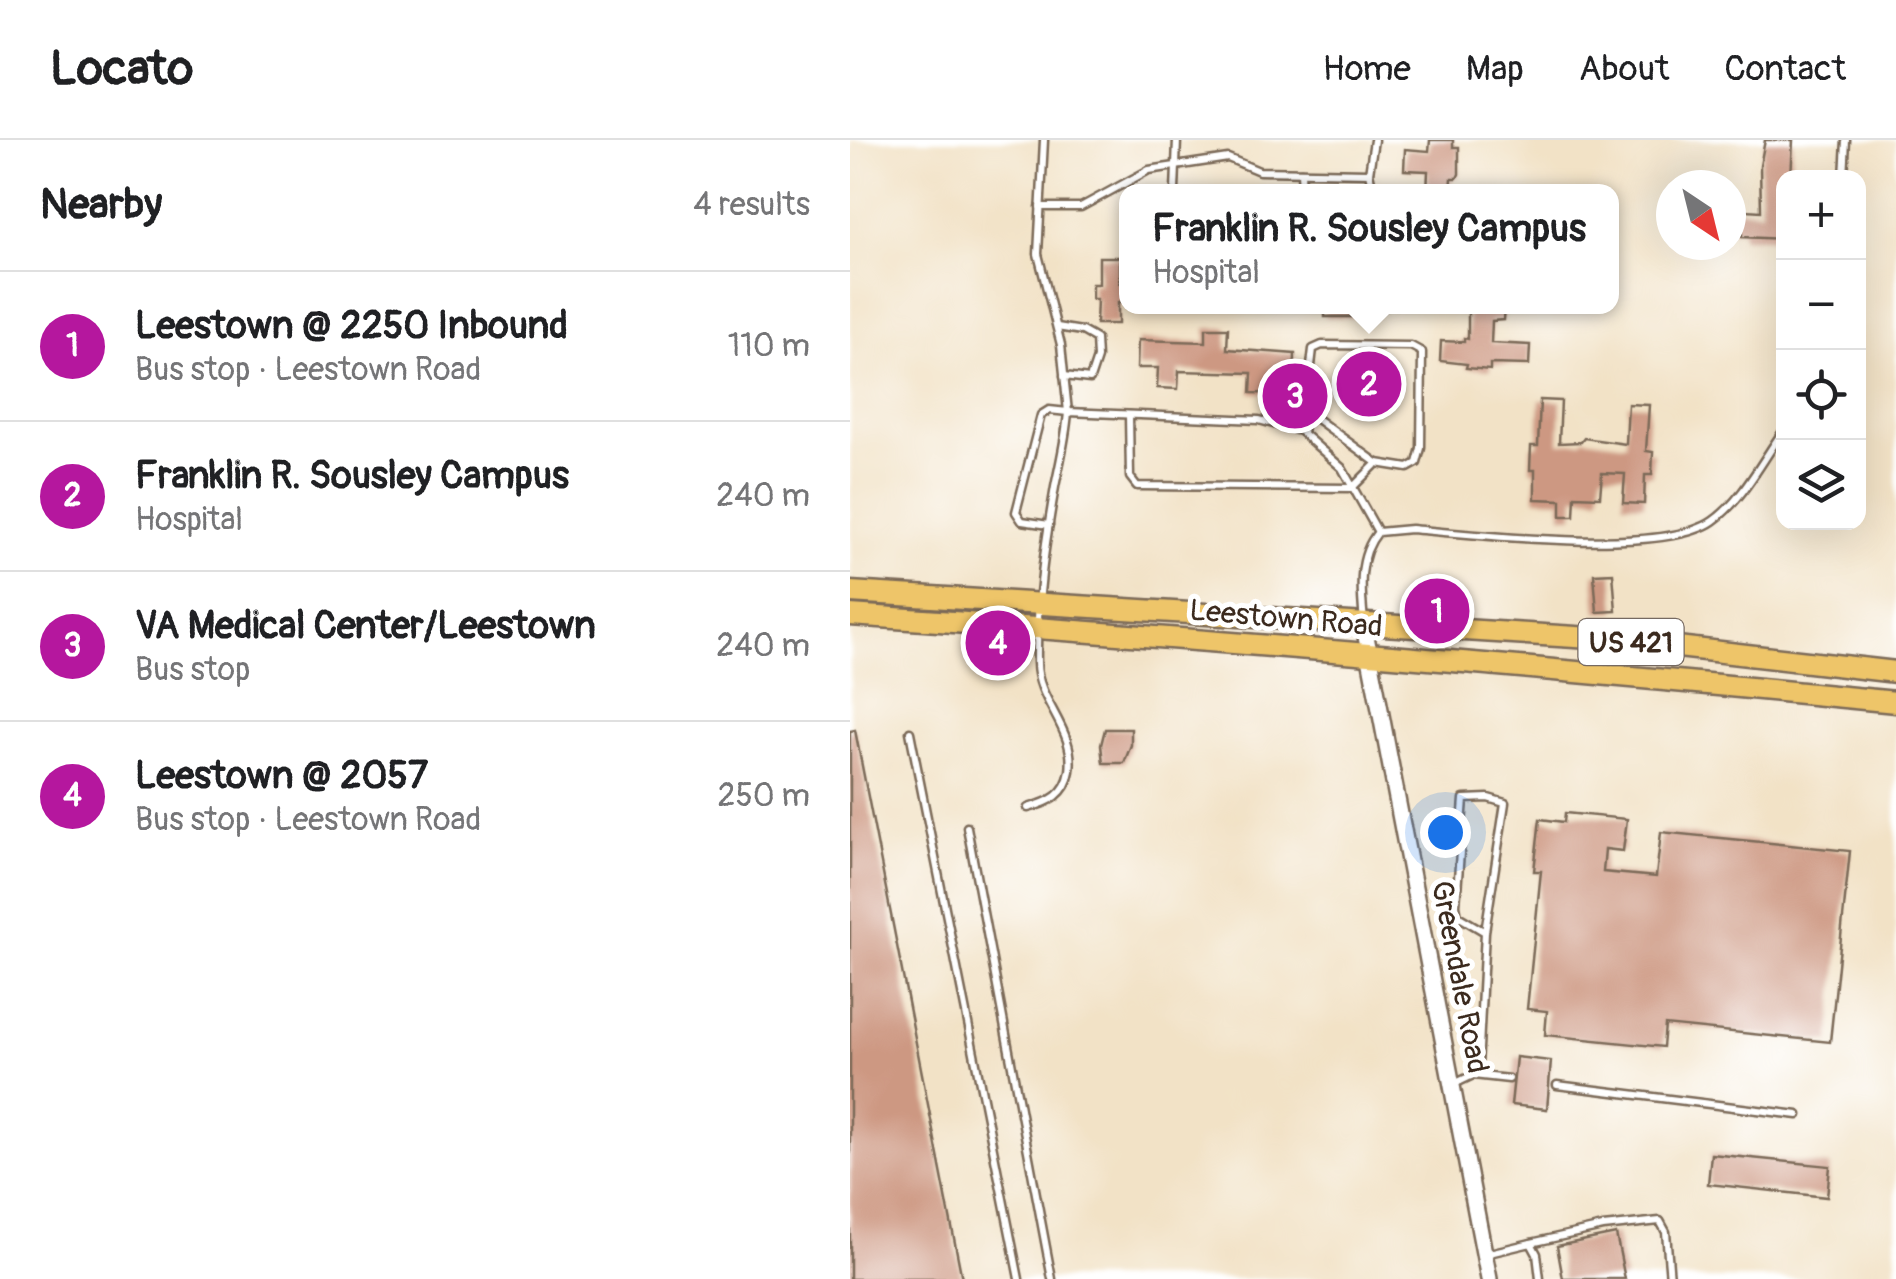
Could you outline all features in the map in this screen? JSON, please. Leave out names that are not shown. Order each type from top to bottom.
[{"type":"main road","name":"Leestown Road","points":[[850,592],[1608,639],[1896,672]]},
{"type":"main road","name":"Leestown Road","points":[[850,615],[1617,674],[1896,702]]},
{"type":"street","name":"Greendale Road","points":[[1364,626],[1489,1279]]},
{"type":"lane","points":[[1028,808],[1057,796],[1066,787],[1071,767],[1059,718],[1042,693],[1037,668],[1049,525],[1068,412],[1057,328],[1038,254],[1044,140]]},
{"type":"lane","points":[[1175,184],[1178,140]]},
{"type":"lane","points":[[1371,184],[1374,140]]},
{"type":"lane","points":[[1844,170],[1846,140]]},
{"type":"lane","points":[[1124,184],[1150,170],[1228,158],[1259,171],[1369,173]]},
{"type":"lane","points":[[1301,172],[1302,184]]},
{"type":"lane","points":[[1040,207],[1082,207],[1119,187]]},
{"type":"lane","points":[[1057,328],[1096,339],[1090,380],[1064,376]]},
{"type":"lane","points":[[1302,433],[1313,349],[1322,344],[1411,346],[1422,352],[1421,448],[1417,462],[1408,468],[1376,463],[1306,410]]},
{"type":"lane","points":[[1049,525],[1022,521],[1017,517],[1017,507],[1041,415],[1050,410],[1259,420],[1302,433],[1342,468],[1378,532]]},
{"type":"lane","points":[[1129,415],[1130,477],[1137,486],[1352,488],[1376,463]]},
{"type":"lane","points":[[1364,626],[1363,559],[1378,532],[1411,530],[1624,541],[1682,536],[1717,518],[1777,440]]},
{"type":"lane","points":[[910,732],[1019,1279]]},
{"type":"lane","points":[[1472,1075],[1479,1058],[1485,932],[1505,803],[1488,798],[1464,799],[1456,905],[1458,916],[1485,932]]},
{"type":"lane","points":[[967,827],[1052,1279]]},
{"type":"lane","points":[[1452,1085],[1472,1075],[1509,1079]]},
{"type":"lane","points":[[1558,1084],[1798,1114]]},
{"type":"lane","points":[[1484,1254],[1604,1226],[1660,1221],[1666,1232],[1670,1279]]},
{"type":"lane","points":[[1531,1243],[1537,1254],[1540,1279]]},
{"type":"building","points":[[1430,140],[1453,140],[1453,147],[1459,147],[1459,174],[1452,178],[1452,184],[1427,184],[1428,171],[1404,170],[1405,149],[1429,151]]},
{"type":"building","points":[[1765,140],[1793,140],[1791,170],[1776,170],[1776,239],[1746,237],[1746,210],[1761,211],[1760,166]]},
{"type":"building","points":[[1099,257],[1119,257],[1118,324],[1096,324],[1097,299],[1092,299],[1092,284],[1099,284]]},
{"type":"building","points":[[1325,314],[1378,314],[1378,317]]},
{"type":"building","points":[[1468,314],[1503,314],[1503,320],[1492,321],[1491,343],[1530,345],[1529,365],[1490,364],[1490,370],[1440,361],[1441,341],[1468,339]]},
{"type":"building","points":[[1206,328],[1228,328],[1227,349],[1295,354],[1294,394],[1251,393],[1252,373],[1179,371],[1178,389],[1157,388],[1158,368],[1137,368],[1138,340],[1206,342]]},
{"type":"building","points":[[1540,400],[1561,401],[1559,443],[1581,442],[1584,438],[1626,444],[1628,404],[1649,405],[1646,451],[1653,452],[1652,475],[1645,475],[1644,504],[1623,503],[1625,474],[1602,473],[1600,497],[1575,496],[1574,516],[1561,516],[1561,500],[1535,499],[1531,446],[1538,446]]},
{"type":"building","points":[[1613,573],[1616,611],[1597,612],[1594,574]]},
{"type":"building","points":[[1105,729],[1131,729],[1131,745],[1124,763],[1103,763],[1101,745]]},
{"type":"building","points":[[855,730],[962,1279],[850,1279],[850,731]]},
{"type":"building","points":[[1565,813],[1627,819],[1623,851],[1605,849],[1603,872],[1656,877],[1661,832],[1850,851],[1830,1042],[1665,1025],[1663,1047],[1545,1035],[1547,1011],[1527,1009],[1541,871],[1534,871],[1540,819],[1564,822]]},
{"type":"building","points":[[1516,1057],[1551,1061],[1547,1109],[1511,1105]]},
{"type":"building","points":[[1711,1154],[1830,1166],[1827,1197],[1708,1184]]},
{"type":"building","points":[[1616,1234],[1625,1279],[1563,1279],[1557,1246]]},
{"type":"place","name":"Franklin R. Sousley Campus","points":[[1369,384]]},
{"type":"place","name":"VA Medical Center/Leestown","points":[[1295,396]]},
{"type":"place","name":"Leestown @ 2250 Inbound","points":[[1437,611]]},
{"type":"place","name":"Leestown @ 2057","points":[[998,643]]}]
